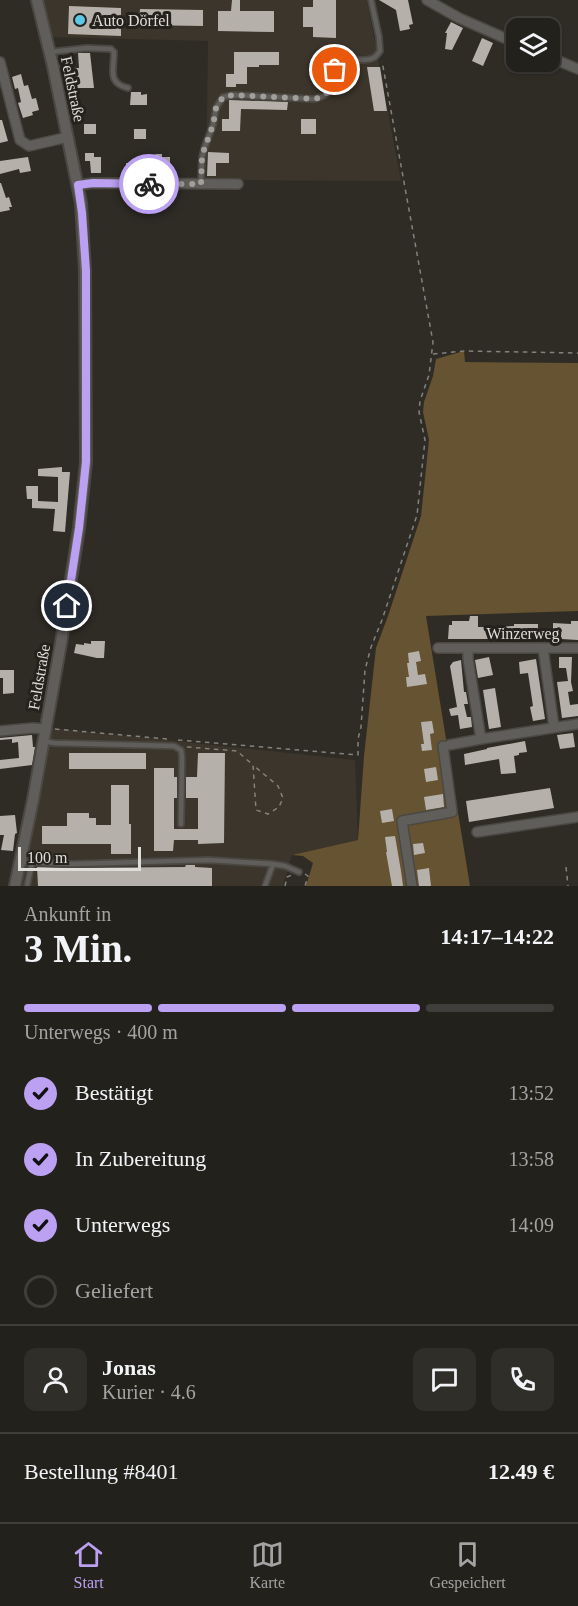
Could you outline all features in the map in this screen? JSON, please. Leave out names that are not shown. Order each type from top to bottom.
[{"type":"street","name":"Feldstraße","points":[[15,886],[26,863],[43,741],[49,729],[86,466],[86,271],[82,213],[50,52],[36,0]]},
{"type":"street","points":[[427,0],[459,18],[506,39]]},
{"type":"street","points":[[0,62],[20,140],[29,146],[68,137]]},
{"type":"street","points":[[560,62],[578,69]]},
{"type":"street","points":[[78,185],[93,183],[238,184]]},
{"type":"street","name":"Winzerweg","points":[[438,648],[578,648]]},
{"type":"street","points":[[468,648],[481,739]]},
{"type":"street","points":[[543,648],[554,728]]},
{"type":"street","points":[[412,886],[402,821],[452,812],[446,745],[578,724]]},
{"type":"street","points":[[0,731],[49,729]]},
{"type":"street","points":[[477,832],[578,817]]},
{"type":"lane","points":[[201,184],[204,150],[216,108],[223,97],[234,95],[314,99],[322,97],[333,83],[335,70],[339,63],[344,60],[361,61],[373,58],[380,51],[371,0]]},
{"type":"lane","points":[[50,52],[87,48],[111,49],[114,52],[115,82],[128,88]]},
{"type":"lane","points":[[43,741],[174,746],[181,750],[181,824]]},
{"type":"lane","points":[[27,886],[26,863],[82,864],[209,860],[273,864],[299,872]]},
{"type":"lane","points":[[265,886],[273,864]]},
{"type":"path","points":[[49,729],[358,755],[365,670],[417,515],[425,440],[419,412],[420,401],[429,375],[433,342],[380,51]]},
{"type":"path","points":[[432,354],[464,351],[578,354]]},
{"type":"path","points":[[174,746],[237,751],[278,786],[283,798],[279,807],[268,814],[256,810],[253,765]]},
{"type":"path","points":[[566,867],[568,886]]},
{"type":"path","points":[[285,886],[288,878],[299,872],[308,876],[305,886]]},
{"type":"shaded area","points":[[42,0],[367,0],[401,181],[206,180],[208,41],[51,37]]},
{"type":"shaded area","points":[[464,351],[465,362],[578,363],[578,611],[426,616],[470,886],[306,886],[313,863],[303,856],[292,855],[358,840],[364,756],[376,648],[421,516],[429,440],[423,412],[424,402],[436,359]]},
{"type":"shaded area","points":[[52,728],[355,760],[358,840],[292,855],[283,886],[19,886]]},
{"type":"building","points":[[232,0],[240,0],[240,11],[274,11],[274,32],[218,31],[218,11],[231,11]]},
{"type":"building","points":[[313,0],[336,0],[336,38],[313,37],[313,27],[303,27],[303,7],[313,7]]},
{"type":"building","points":[[379,0],[408,0],[413,24],[409,25],[410,29],[400,31],[396,10]]},
{"type":"building","points":[[69,6],[121,8],[121,36],[68,34]]},
{"type":"building","points":[[140,9],[203,10],[203,26],[139,25]]},
{"type":"building","points":[[451,22],[463,28],[452,50],[445,49],[447,33],[445,33]]},
{"type":"building","points":[[482,38],[493,43],[483,66],[472,61]]},
{"type":"building","points":[[234,52],[279,52],[279,65],[247,67],[247,84],[226,87],[226,74],[234,74]]},
{"type":"building","points":[[78,53],[90,53],[94,88],[76,88],[75,68],[79,68]]},
{"type":"building","points":[[367,67],[380,67],[387,111],[374,111]]},
{"type":"building","points":[[21,74],[24,86],[28,85],[32,99],[36,98],[39,110],[23,118],[18,103],[21,102],[18,88],[15,89],[12,77]]},
{"type":"building","points":[[131,92],[147,94],[147,105],[130,105]]},
{"type":"building","points":[[229,100],[288,102],[287,110],[241,109],[240,131],[222,131],[222,119],[229,119]]},
{"type":"building","points":[[301,119],[316,119],[316,134],[301,134]]},
{"type":"building","points":[[0,120],[2,120],[8,141],[0,143]]},
{"type":"building","points":[[84,124],[96,124],[96,134],[84,134]]},
{"type":"building","points":[[134,129],[146,129],[146,139],[134,139]]},
{"type":"building","points":[[208,152],[229,153],[229,163],[216,163],[216,176],[207,176]]},
{"type":"building","points":[[85,153],[94,153],[94,157],[101,157],[101,173],[91,173],[90,161],[85,161]]},
{"type":"building","points":[[156,154],[170,157],[170,169],[153,167],[153,157]]},
{"type":"building","points":[[28,157],[31,171],[20,173],[19,169],[0,174],[0,161]]},
{"type":"building","points":[[126,163],[137,163],[137,174],[126,174]]},
{"type":"building","points":[[0,183],[12,207],[9,207],[10,210],[0,212]]},
{"type":"building","points":[[62,467],[62,472],[70,472],[65,532],[53,531],[55,509],[32,508],[32,499],[27,499],[26,486],[38,486],[38,501],[58,502],[58,477],[38,476],[38,469]]},
{"type":"building","points":[[470,616],[478,616],[478,627],[538,624],[538,639],[448,639],[449,625],[452,625],[452,621],[469,621]]},
{"type":"building","points":[[571,621],[578,621],[578,640],[561,639],[561,634],[553,634],[553,623],[571,624]]},
{"type":"building","points":[[91,641],[105,641],[104,658],[74,653],[76,644],[91,644]]},
{"type":"building","points":[[419,651],[421,661],[416,662],[418,675],[425,674],[427,684],[407,687],[408,653]]},
{"type":"building","points":[[489,657],[493,675],[478,678],[475,660]]},
{"type":"building","points":[[559,657],[572,657],[573,691],[568,692],[570,705],[578,704],[578,716],[562,718],[557,682],[568,681],[566,668],[559,668]]},
{"type":"building","points":[[536,659],[545,719],[533,721],[528,673],[520,674],[519,662]]},
{"type":"building","points":[[461,660],[464,692],[466,692],[468,704],[464,704],[467,717],[471,717],[472,727],[460,729],[458,715],[451,716],[449,709],[457,707],[450,666],[453,662]]},
{"type":"building","points":[[0,670],[14,670],[14,693],[3,694],[3,678],[0,678]]},
{"type":"building","points":[[495,688],[501,727],[489,729],[483,690]]},
{"type":"building","points":[[432,721],[434,733],[430,734],[432,750],[422,751],[421,744],[424,744],[421,722]]},
{"type":"building","points":[[573,733],[575,747],[560,749],[557,735]]},
{"type":"building","points":[[32,735],[33,747],[35,747],[32,765],[0,769],[0,760],[19,758],[18,742],[12,743],[12,739],[0,740],[0,738]]},
{"type":"building","points":[[525,741],[527,752],[514,756],[516,773],[501,774],[499,759],[465,765],[464,754]]},
{"type":"building","points":[[69,753],[146,753],[146,769],[69,769]]},
{"type":"building","points":[[198,753],[225,753],[224,843],[198,844],[198,840],[174,840],[173,851],[154,851],[154,768],[174,768],[174,777],[177,777],[174,829],[198,829],[198,798],[186,798],[186,777],[197,777]]},
{"type":"building","points":[[436,767],[438,780],[426,782],[424,769]]},
{"type":"building","points":[[111,785],[129,785],[131,854],[111,854],[111,844],[42,844],[42,826],[67,826],[67,813],[89,813],[89,818],[96,818],[96,825],[111,825]]},
{"type":"building","points":[[550,788],[554,808],[469,822],[466,801]]},
{"type":"building","points":[[443,794],[444,807],[426,810],[424,797]]},
{"type":"building","points":[[392,809],[394,821],[382,823],[380,811]]},
{"type":"building","points":[[15,815],[17,833],[13,851],[1,850],[4,835],[0,835],[0,816]]},
{"type":"building","points":[[395,836],[403,886],[392,886],[386,852],[385,837]]},
{"type":"building","points":[[423,843],[425,853],[414,855],[413,844]]},
{"type":"building","points":[[186,865],[212,868],[212,886],[38,886],[37,867],[185,867]]},
{"type":"building","points":[[429,868],[431,886],[419,886],[417,870]]},
{"type":"way so far","points":[[149,184],[201,184],[204,150],[216,108],[223,97],[234,95],[314,99],[328,92],[333,83],[335,70]]},
{"type":"place","name":"Auto Dörfel","points":[[80,20]]},
{"type":"route","points":[[67,606],[86,462],[86,271],[78,185],[84,183],[149,184]]}]
